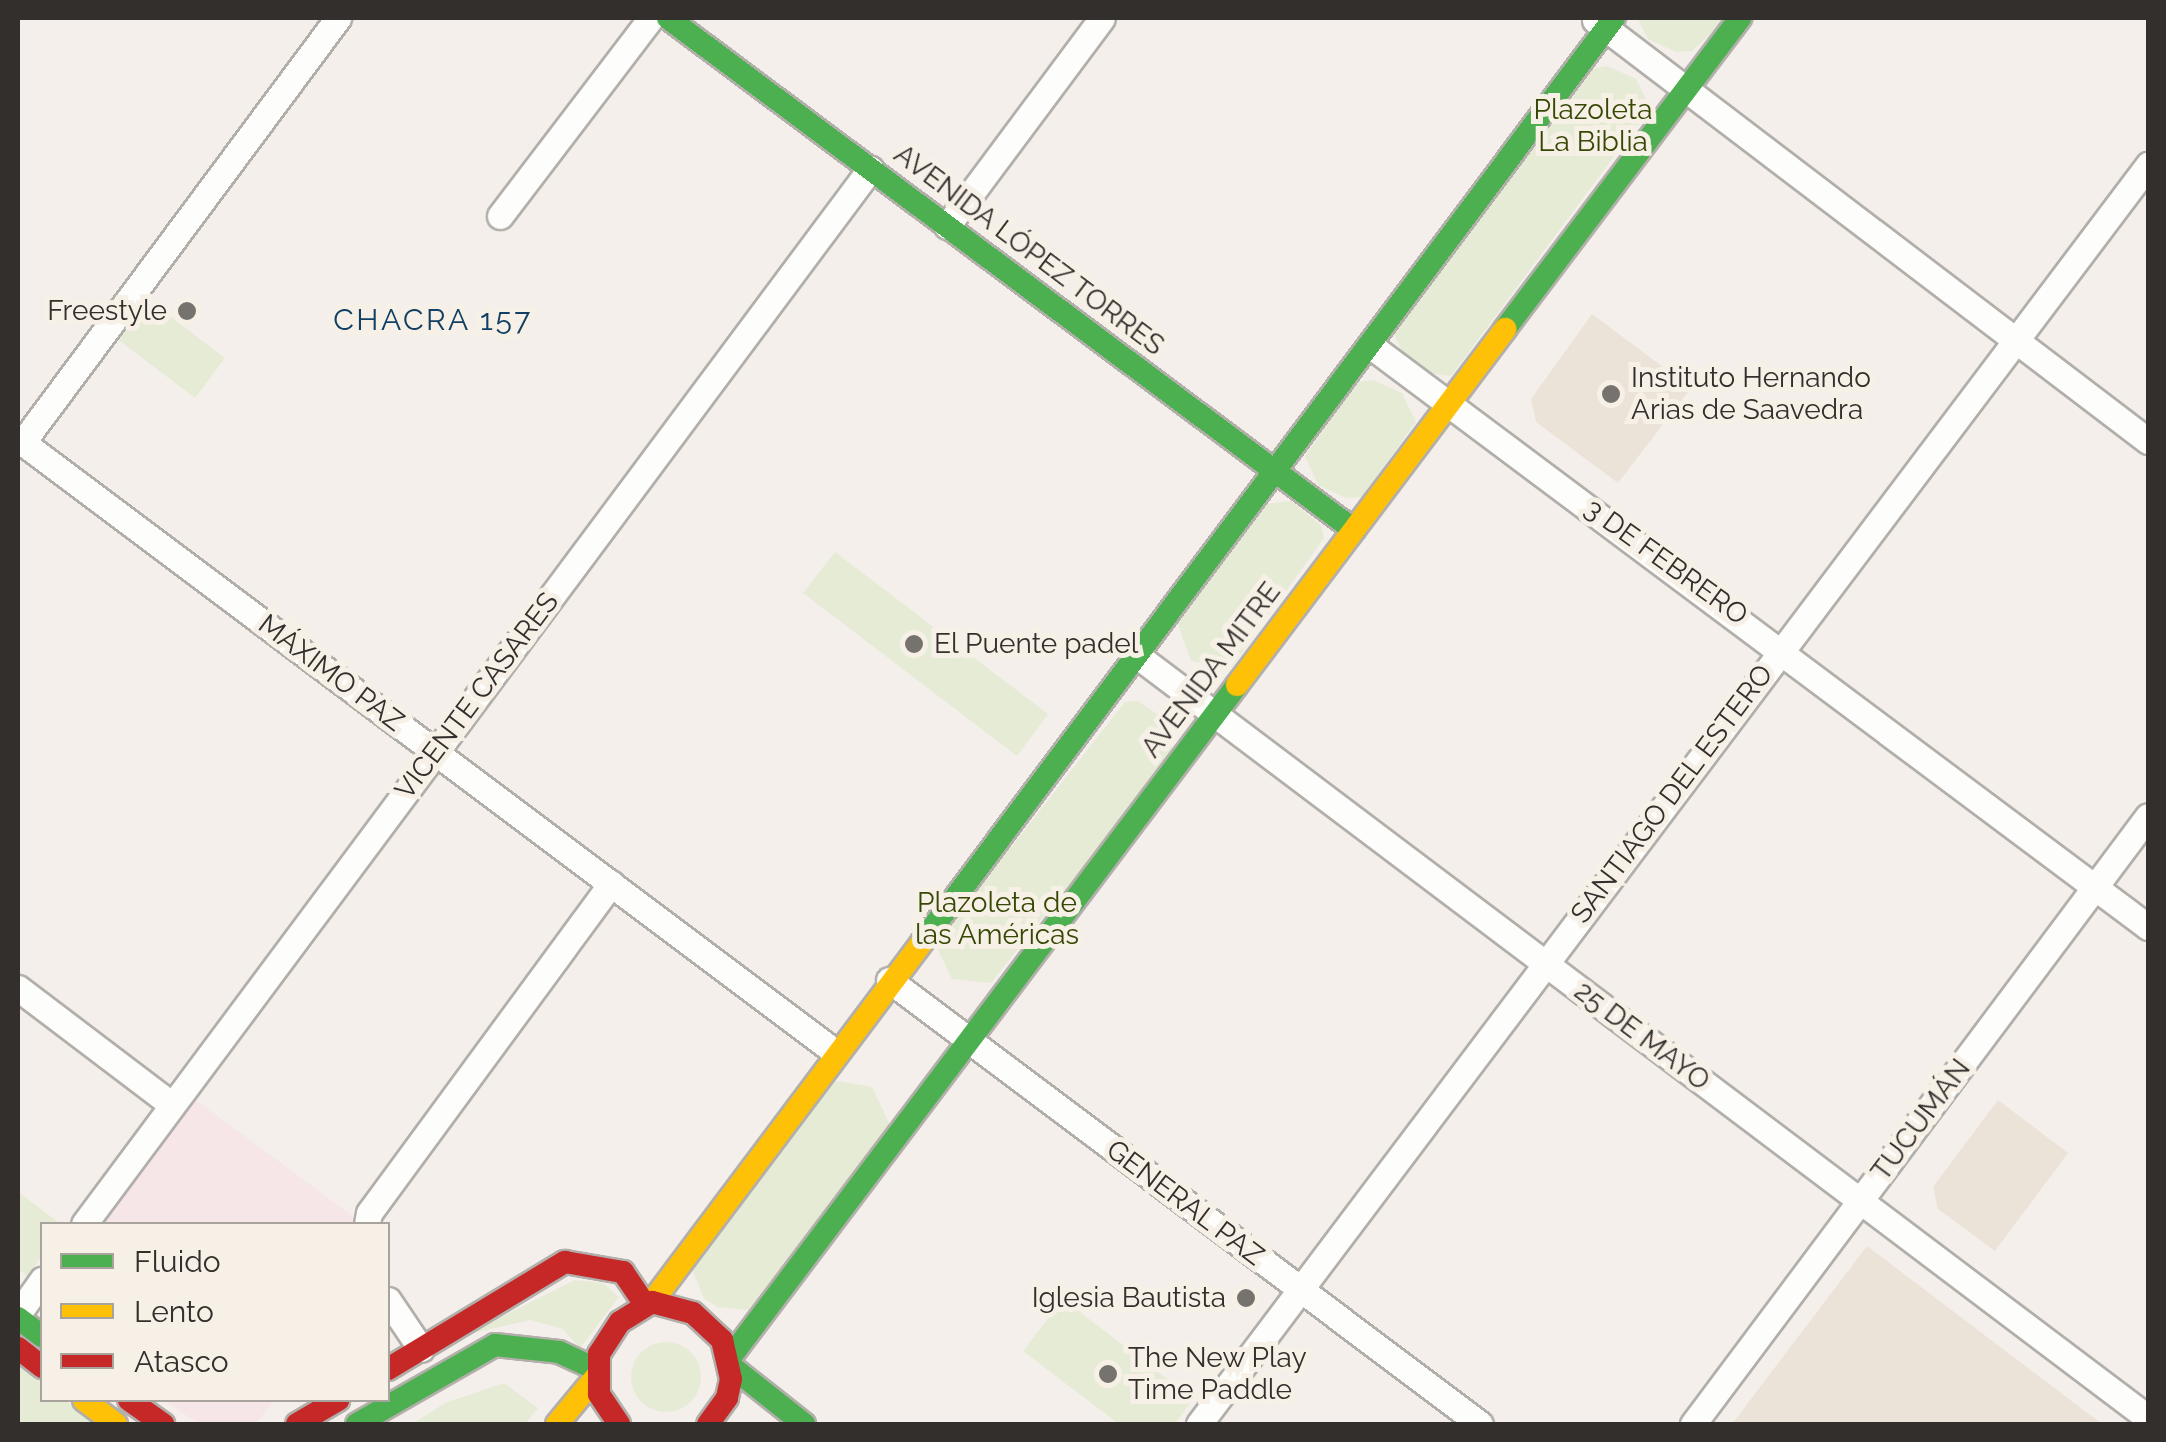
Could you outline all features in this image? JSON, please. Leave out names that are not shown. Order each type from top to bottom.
[{"type":"main road","name":"AVENIDA LÓPEZ TORRES","points":[[668,18],[1354,530]]},
{"type":"main road","name":"AVENIDA MITRE","points":[[708,1424],[727,1398],[731,1363],[1740,18]]},
{"type":"main road","points":[[557,1424],[596,1373],[607,1337],[649,1303],[1135,654],[1372,346],[1604,21]]},
{"type":"main road","points":[[390,1369],[565,1262],[623,1272],[649,1303],[710,1324],[731,1363],[804,1424]]},
{"type":"main road","points":[[18,1316],[40,1334]]},
{"type":"main road","points":[[357,1424],[494,1345],[559,1352],[596,1373],[619,1424]]},
{"type":"main road","points":[[18,1348],[40,1365]]},
{"type":"main road","points":[[87,1402],[116,1424]]},
{"type":"main road","points":[[131,1402],[163,1424]]},
{"type":"main road","points":[[297,1424],[335,1402]]},
{"type":"street","points":[[20,441],[338,18]]},
{"type":"street","points":[[500,216],[650,18]]},
{"type":"street","points":[[947,226],[1102,18]]},
{"type":"street","points":[[1604,21],[1684,91],[2148,442]]},
{"type":"street","name":"SANTIAGO DEL ESTERO","points":[[1198,1424],[2013,339],[2148,166]]},
{"type":"street","name":"VICENTE CASARES","points":[[85,1222],[870,169]]},
{"type":"street","name":"3 DE FEBRERO","points":[[1372,346],[1784,648],[2148,926]]},
{"type":"street","name":"MÁXIMO PAZ","points":[[20,441],[836,1052]]},
{"type":"street","name":"25 DE MAYO","points":[[1135,654],[2148,1418]]},
{"type":"street","name":"TUCUMÁN","points":[[1693,1424],[2148,816]]},
{"type":"street","points":[[367,1222],[369,1213],[612,883]]},
{"type":"street","name":"GENERAL PAZ","points":[[890,980],[1480,1424]]},
{"type":"street","points":[[18,988],[172,1105]]},
{"type":"street","points":[[18,1316],[40,1283]]},
{"type":"street","points":[[390,1303],[421,1349]]},
{"type":"shaded area","name":"Instituto Hernando Arias de Saavedra","points":[[1592,314],[1691,388],[1618,483],[1536,422],[1531,399]]},
{"type":"shaded area","points":[[196,1100],[355,1218],[355,1222],[104,1222]]},
{"type":"shaded area","points":[[1998,1100],[2068,1153],[1995,1251],[1938,1209],[1933,1187]]},
{"type":"shaded area","points":[[1867,1246],[2102,1424],[1732,1424]]},
{"type":"shaded area","points":[[167,1402],[272,1402],[256,1424],[199,1424]]},
{"type":"green space","points":[[1637,18],[1728,18],[1692,51],[1676,52],[1648,39]]},
{"type":"green space","name":"Plazoleta La Biblia","points":[[1607,66],[1636,79],[1650,108],[1451,376],[1420,372],[1407,363],[1394,334],[1590,69]]},
{"type":"green space","points":[[142,295],[225,358],[195,398],[112,335]]},
{"type":"green space","points":[[1373,380],[1402,393],[1416,422],[1362,497],[1346,498],[1318,485],[1305,456],[1356,382]]},
{"type":"green space","points":[[1291,501],[1321,525],[1324,538],[1232,667],[1191,661],[1177,622],[1266,504]]},
{"type":"green space","name":"El Puente padel","points":[[835,552],[1048,714],[1017,756],[803,593]]},
{"type":"green space","name":"Plazoleta de las Américas","points":[[1138,701],[1170,723],[1172,755],[991,983],[952,979],[935,944],[1125,702]]},
{"type":"green space","points":[[831,1080],[872,1087],[890,1125],[748,1310],[717,1307],[704,1298],[692,1269]]},
{"type":"green space","points":[[18,1192],[58,1222],[40,1222],[40,1259],[27,1276],[18,1269]]},
{"type":"green space","points":[[575,1280],[603,1283],[619,1297],[580,1348],[563,1329],[530,1320],[465,1335]]},
{"type":"green space","name":"The New Play Time Paddle","points":[[1063,1299],[1193,1399],[1175,1424],[1119,1424],[1023,1351]]},
{"type":"green space","points":[[666,1342],[680,1344],[691,1352],[699,1363],[699,1391],[691,1402],[680,1410],[666,1412],[652,1410],[641,1402],[633,1391],[631,1377],[633,1363],[641,1352],[652,1344]]},
{"type":"green space","points":[[18,1363],[40,1380],[40,1402],[68,1402],[98,1424],[18,1424]]},
{"type":"green space","points":[[504,1383],[538,1408],[525,1424],[412,1424],[445,1403]]},
{"type":"traffic: fast","points":[[668,18],[1354,530]]},
{"type":"traffic: fast","points":[[922,942],[1614,18]]},
{"type":"traffic: fast","points":[[1505,329],[1740,18]]},
{"type":"traffic: fast","points":[[729,1359],[1237,685]]},
{"type":"traffic: fast","points":[[18,1318],[40,1334]]},
{"type":"traffic: fast","points":[[357,1424],[495,1345],[559,1352],[595,1369]]},
{"type":"traffic: fast","points":[[732,1367],[804,1424]]},
{"type":"traffic: slow","points":[[1237,685],[1505,329]]},
{"type":"traffic: slow","points":[[652,1302],[922,942]]},
{"type":"traffic: slow","points":[[557,1424],[596,1377]]},
{"type":"traffic: slow","points":[[87,1402],[116,1424]]},
{"type":"traffic: jam","points":[[390,1368],[565,1262],[623,1272],[645,1305]]},
{"type":"traffic: jam","points":[[619,1424],[599,1394],[599,1354],[620,1322],[652,1302],[693,1313],[722,1340],[731,1379],[727,1398],[708,1424]]},
{"type":"traffic: jam","points":[[18,1348],[40,1365]]},
{"type":"traffic: jam","points":[[132,1402],[163,1424]]},
{"type":"traffic: jam","points":[[297,1424],[335,1402]]},
{"type":"place","name":"Freestyle","points":[[187,311]]},
{"type":"place","name":"Instituto Hernando Arias de Saavedra","points":[[1611,394]]},
{"type":"place","name":"El Puente padel","points":[[914,644]]},
{"type":"place","name":"Iglesia Bautista","points":[[1246,1298]]},
{"type":"place","name":"The New Play Time Paddle","points":[[1108,1374]]},
{"type":"district","name":"CHACRA 157","points":[[433,320]]}]
